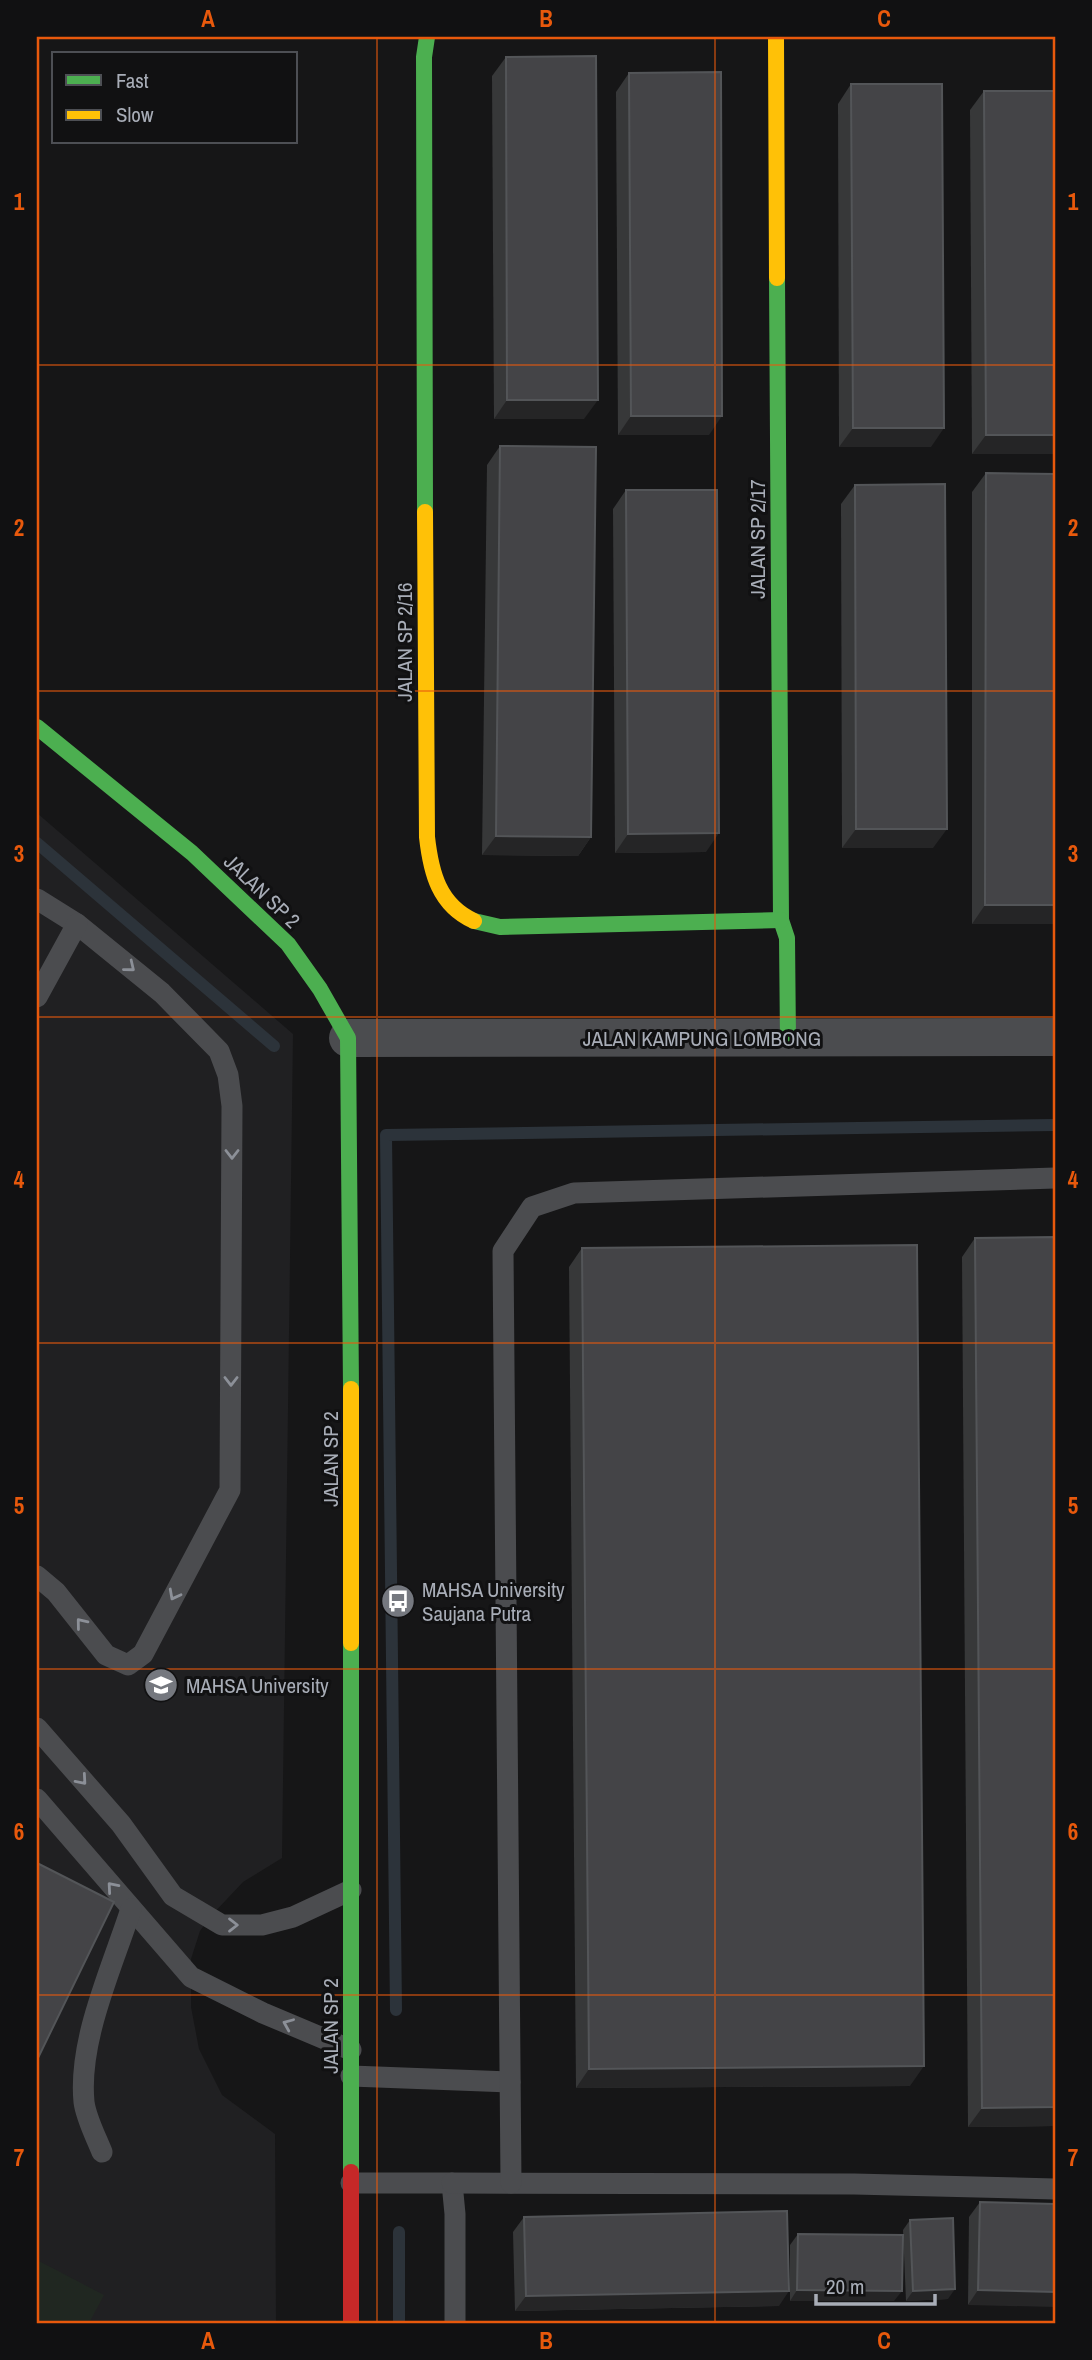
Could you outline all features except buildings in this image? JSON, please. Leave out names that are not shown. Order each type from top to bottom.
[{"type":"street","name":"JALAN SP 2/16","points":[[427,37],[424,57],[425,823],[428,855],[436,887],[451,906],[471,920],[500,927],[780,920]]},
{"type":"street","name":"JALAN SP 2/17","points":[[776,37],[780,920],[787,938],[788,1039]]},
{"type":"street","name":"JALAN SP 2","points":[[37,727],[192,853],[288,944],[320,989],[348,1038],[351,1358],[351,2323]]},
{"type":"street","name":"JALAN KAMPUNG LOMBONG","points":[[348,1038],[1055,1037]]},
{"type":"lane","points":[[37,899],[77,924],[162,993],[219,1051],[228,1075],[232,1107],[230,1490],[143,1654],[128,1665],[106,1655],[56,1592],[37,1576]]},
{"type":"lane","points":[[37,997],[77,924]]},
{"type":"lane","points":[[511,2183],[503,1251],[532,1207],[575,1192],[1055,1178]]},
{"type":"lane","points":[[37,1728],[121,1824],[173,1896],[222,1925],[262,1925],[293,1917],[351,1890]]},
{"type":"lane","points":[[37,1799],[191,1977],[263,2013],[351,2050]]},
{"type":"lane","points":[[102,2152],[84,2105],[83,2066],[98,2006],[131,1909]]},
{"type":"lane","points":[[351,2076],[510,2082]]},
{"type":"lane","points":[[351,2183],[854,2184],[1055,2189]]},
{"type":"lane","points":[[452,2183],[455,2214],[455,2323]]},
{"type":"shaded area","name":"MAHSA University","points":[[37,813],[293,1034],[282,1858],[243,1882],[210,1917],[200,1931],[191,1959],[191,2007],[199,2049],[222,2095],[275,2134],[276,2323],[37,2323]]},
{"type":"shaded area","points":[[37,2260],[104,2295],[89,2323],[37,2323]]},
{"type":"waterway","points":[[37,843],[274,1046]]},
{"type":"waterway","points":[[396,2010],[386,1135],[1055,1125]]},
{"type":"waterway","points":[[399,2232],[399,2323]]},
{"type":"traffic: fast","points":[[425,512],[424,57],[427,37]]},
{"type":"traffic: fast","points":[[777,278],[781,920],[787,938],[788,1039]]},
{"type":"traffic: fast","points":[[37,727],[192,853],[288,944],[320,989],[348,1038],[351,1389]]},
{"type":"traffic: fast","points":[[474,921],[500,927],[781,920]]},
{"type":"traffic: fast","points":[[351,1643],[351,2172]]},
{"type":"traffic: slow","points":[[776,37],[777,278]]},
{"type":"traffic: slow","points":[[425,512],[427,837],[434,875],[445,897],[452,906],[474,921]]},
{"type":"traffic: slow","points":[[351,1389],[351,1643]]},
{"type":"traffic: jam","points":[[351,2172],[351,2323]]},
{"type":"place","name":"MAHSA University Saujana Putra","points":[[398,1601]]},
{"type":"place","name":"MAHSA University","points":[[161,1685]]}]
